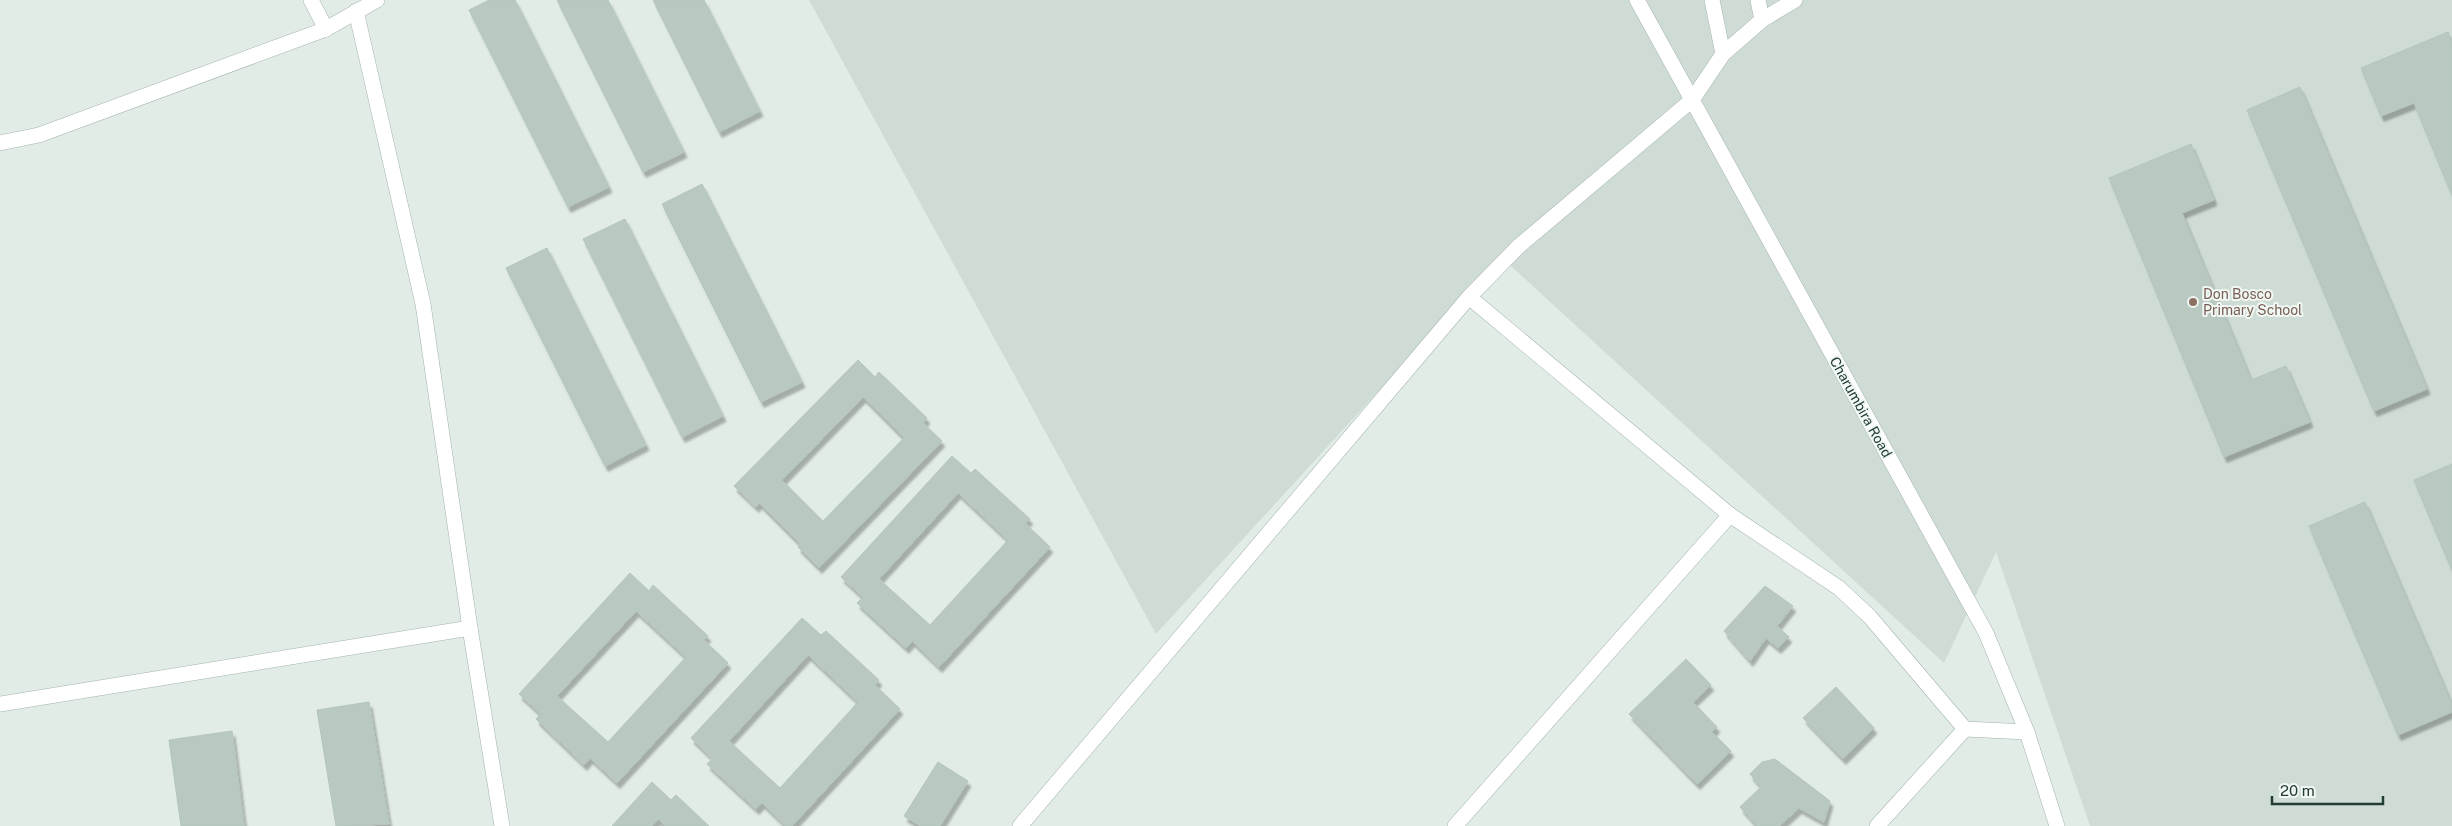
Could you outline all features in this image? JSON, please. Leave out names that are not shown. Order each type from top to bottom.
[{"type":"street","points":[[311,0],[326,29]]},
{"type":"street","points":[[0,143],[39,135],[326,29],[377,0]]},
{"type":"street","name":"Charumbira Road","points":[[1638,0],[1986,633],[2027,732],[2057,826]]},
{"type":"street","points":[[1712,0],[1723,54]]},
{"type":"street","points":[[1758,0],[1762,20]]},
{"type":"street","points":[[1020,826],[1469,297],[1519,246],[1692,100],[1723,54],[1762,20],[1795,0]]},
{"type":"street","points":[[356,11],[422,304],[470,628],[502,826]]},
{"type":"street","points":[[1469,297],[1730,515],[1839,588],[1870,617],[1965,729],[2027,732]]},
{"type":"street","points":[[1455,826],[1730,515]]},
{"type":"street","points":[[0,704],[470,628]]},
{"type":"street","points":[[1877,826],[1965,729]]},
{"type":"shaded area","points":[[809,0],[2452,0],[2452,826],[2090,826],[1996,552],[1944,663],[1501,257],[1156,634]]},
{"type":"building","points":[[489,0],[515,0],[609,187],[568,207],[469,10]]},
{"type":"building","points":[[557,0],[608,0],[684,152],[643,172]]},
{"type":"building","points":[[653,0],[704,0],[760,111],[719,132]]},
{"type":"building","points":[[2448,32],[2452,42],[2452,195],[2414,103],[2381,116],[2361,68]]},
{"type":"building","points":[[2300,87],[2427,389],[2374,411],[2247,110]]},
{"type":"building","points":[[2191,144],[2214,200],[2182,213],[2251,380],[2286,366],[2310,422],[2224,457],[2109,178]]},
{"type":"building","points":[[702,184],[802,382],[761,402],[662,204]]},
{"type":"building","points":[[625,219],[723,416],[682,437],[583,239]]},
{"type":"building","points":[[547,248],[646,445],[605,466],[506,268]]},
{"type":"building","points":[[858,360],[875,377],[879,372],[927,418],[923,423],[942,441],[819,568],[798,547],[800,544],[759,503],[756,507],[734,486]],"holes":[[[863,397],[904,438],[823,521],[782,480]]]},
{"type":"building","points":[[952,456],[971,473],[975,469],[1030,519],[1025,523],[1050,547],[939,667],[912,641],[906,648],[857,603],[863,597],[841,577]],"holes":[[[958,493],[1008,540],[930,625],[879,579]]]},
{"type":"building","points":[[2452,464],[2452,570],[2414,480]]},
{"type":"building","points":[[2365,502],[2452,705],[2452,712],[2398,735],[2309,526]]},
{"type":"building","points":[[630,573],[649,591],[653,585],[708,636],[704,640],[728,663],[617,783],[590,758],[584,765],[536,719],[541,714],[519,694]],"holes":[[[636,611],[686,657],[608,742],[557,696]]]},
{"type":"building","points":[[1765,586],[1793,606],[1777,626],[1789,637],[1778,648],[1766,638],[1750,661],[1724,631]]},
{"type":"building","points":[[802,618],[821,635],[826,631],[879,680],[875,685],[900,709],[792,826],[786,826],[762,803],[756,809],[707,764],[713,759],[691,738]],"holes":[[[808,655],[858,702],[780,788],[729,741]]]},
{"type":"building","points":[[1686,659],[1711,685],[1693,702],[1717,727],[1712,732],[1731,751],[1697,784],[1629,714]]},
{"type":"building","points":[[1836,687],[1874,728],[1843,759],[1803,718]]},
{"type":"building","points":[[369,702],[389,824],[336,826],[317,710]]},
{"type":"building","points":[[232,731],[244,826],[181,826],[169,740]]},
{"type":"building","points":[[1775,759],[1830,801],[1824,822],[1799,808],[1779,826],[1757,826],[1740,807],[1761,787],[1750,774],[1762,762]]},
{"type":"building","points":[[938,762],[968,781],[940,826],[921,826],[904,816]]},
{"type":"building","points":[[652,782],[671,800],[676,795],[709,826],[665,826],[658,819],[652,826],[612,826]]},
{"type":"place","name":"Don Bosco Primary School","points":[[2193,302]]}]
